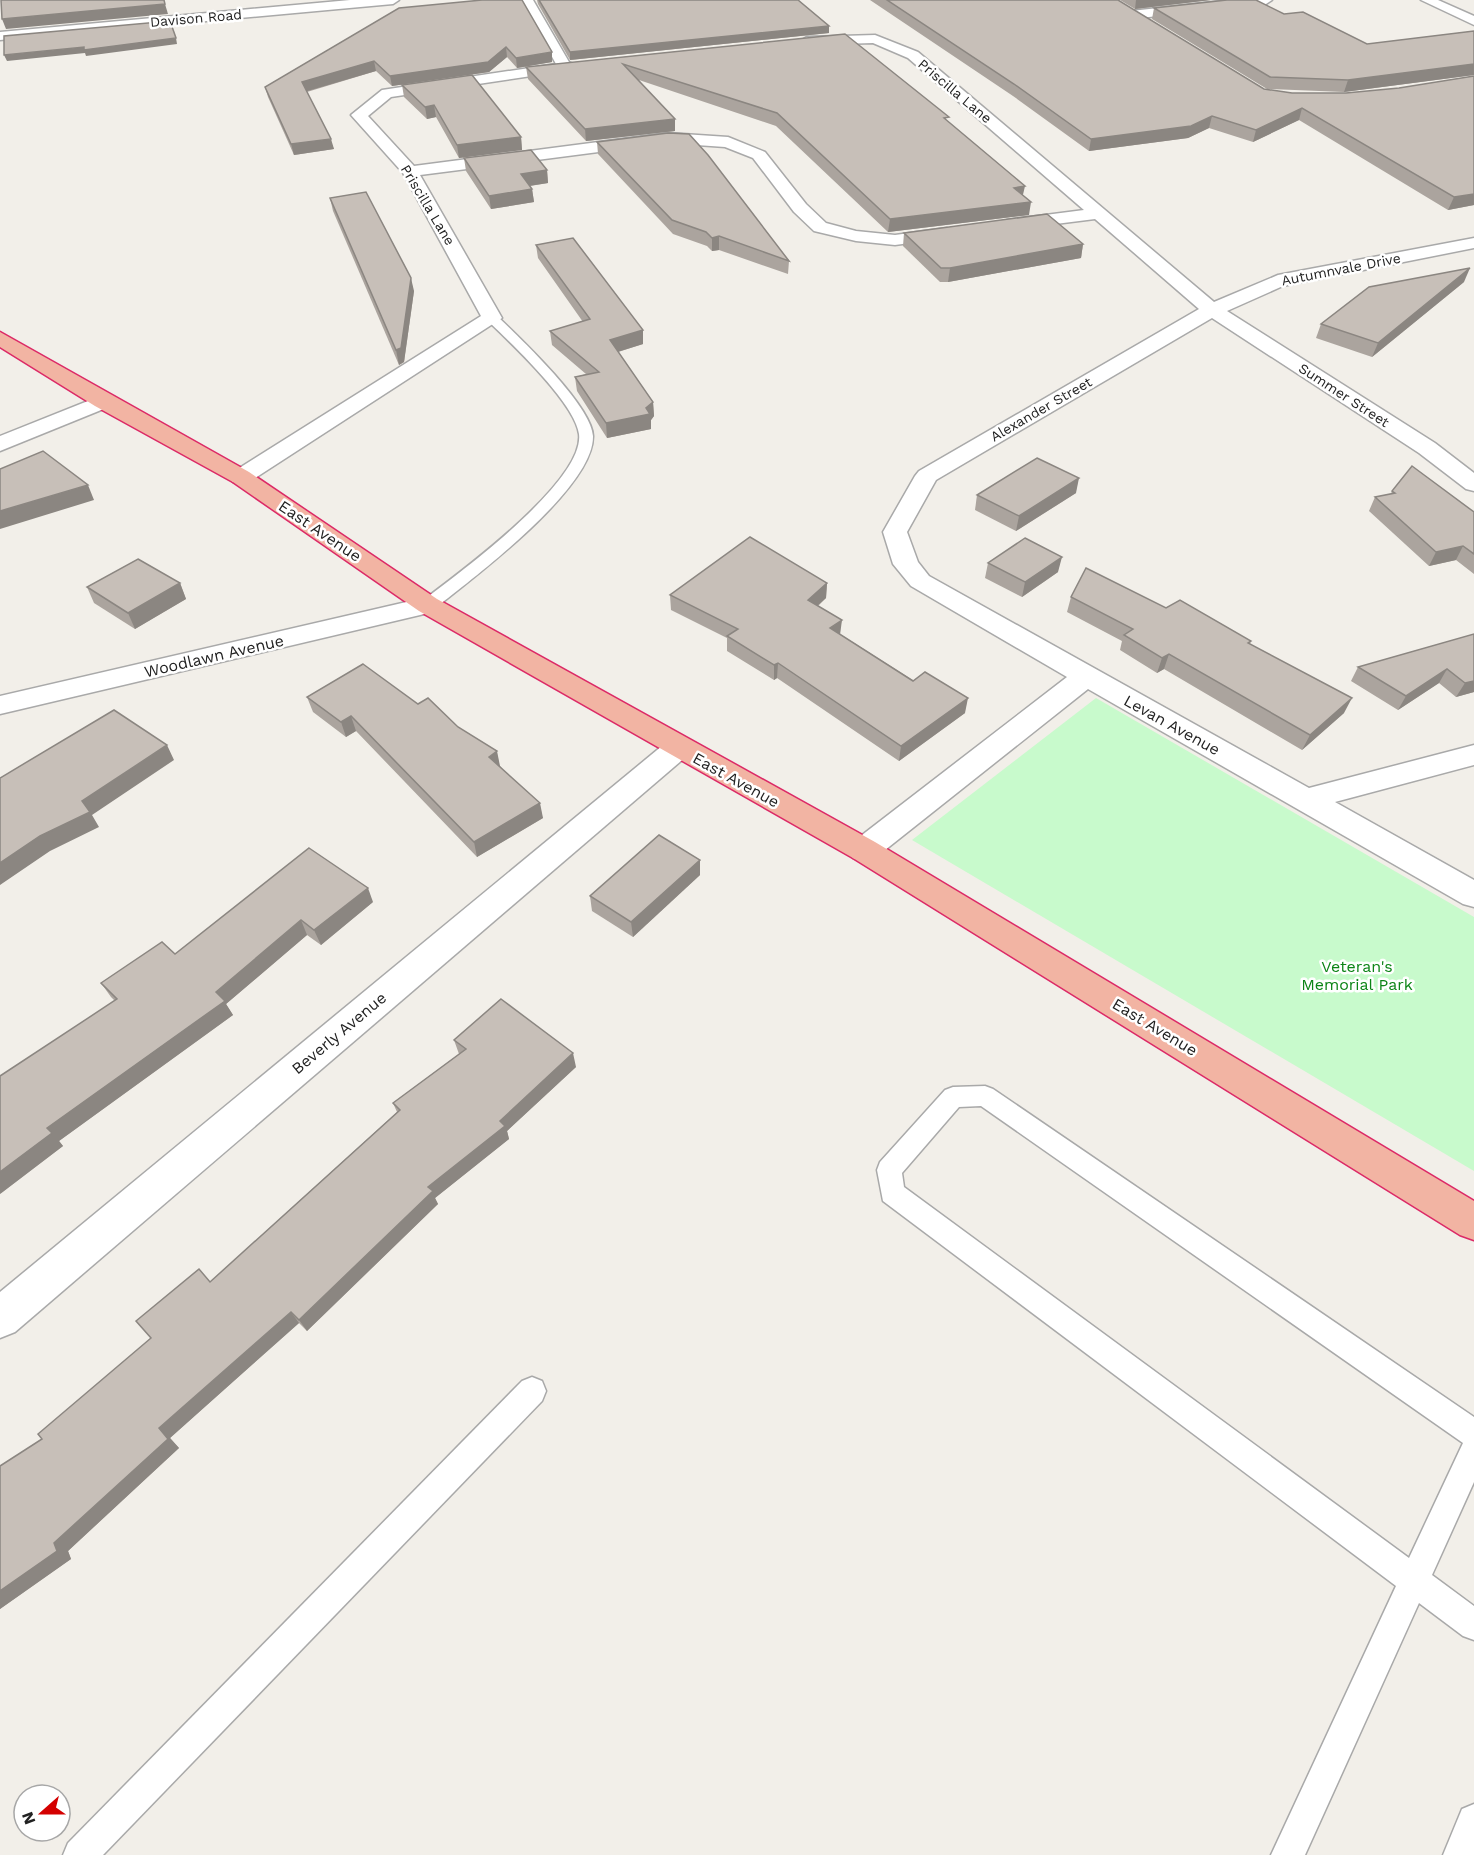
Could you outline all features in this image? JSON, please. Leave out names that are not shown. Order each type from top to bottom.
[{"type":"highway","name":"East Avenue","points":[[0,338],[103,401],[241,477],[428,605],[678,748],[864,850],[1474,1222]]},
{"type":"street","name":"Davison Road","points":[[0,36],[393,0]]},
{"type":"street","points":[[527,0],[565,67]]},
{"type":"street","points":[[1131,15],[1266,0]]},
{"type":"street","points":[[1427,0],[1474,21]]},
{"type":"street","points":[[1115,5],[1151,27]]},
{"type":"street","name":"Priscilla Lane","points":[[794,43],[828,39],[875,39],[913,55],[1212,310]]},
{"type":"street","name":"Priscilla Lane","points":[[492,318],[410,171],[359,115],[387,93],[588,65]]},
{"type":"street","points":[[410,171],[668,138],[728,142],[759,155],[800,208],[820,226],[856,236],[895,240],[963,231]]},
{"type":"street","points":[[986,228],[1099,213]]},
{"type":"street","name":"Autumnvale Drive","points":[[1212,310],[1278,281],[1472,246]]},
{"type":"street","name":"Summer Street","points":[[1212,310],[1427,448],[1474,484]]},
{"type":"street","name":"Alexander Street","points":[[895,532],[927,476],[1212,310]]},
{"type":"street","points":[[241,477],[492,318]]},
{"type":"street","points":[[0,444],[103,401]]},
{"type":"street","name":"Levan Avenue","points":[[895,532],[906,564],[920,581],[1085,677],[1307,799],[1474,895]]},
{"type":"street","name":"Woodlawn Avenue","points":[[0,705],[428,605]]},
{"type":"street","points":[[864,850],[1085,677]]},
{"type":"street","points":[[0,728],[59,692]]},
{"type":"street","name":"Beverly Avenue","points":[[0,1318],[678,748]]},
{"type":"street","points":[[1307,799],[1474,755]]},
{"type":"lane","points":[[428,605],[487,558],[545,504],[573,476],[586,453],[586,434],[567,400],[524,349],[492,318]]},
{"type":"lane","points":[[1474,1434],[985,1096],[953,1097],[889,1170],[892,1193],[1474,1625]]},
{"type":"lane","points":[[80,1855],[532,1391]]},
{"type":"lane","points":[[1288,1855],[1474,1450]]},
{"type":"lane","points":[[1460,1855],[1474,1821]]},
{"type":"green space","name":"Veteran's Memorial Park","points":[[1096,698],[1474,917],[1474,1171],[912,840]]},
{"type":"building","points":[[1,0],[164,0],[165,4],[2,19]]},
{"type":"building","points":[[482,0],[522,0],[552,52],[516,58],[506,47],[488,62],[390,76],[374,61],[302,82],[331,139],[291,144],[265,87],[399,8]]},
{"type":"building","points":[[539,0],[798,0],[829,26],[570,52]]},
{"type":"building","points":[[887,0],[1118,0],[1264,89],[1292,93],[1346,93],[1399,88],[1474,76],[1474,194],[1454,197],[1302,108],[1256,130],[1212,116],[1191,126],[1091,139],[1014,84]]},
{"type":"building","points":[[1227,0],[1256,0],[1284,14],[1303,12],[1367,44],[1474,31],[1474,64],[1348,80],[1270,77],[1154,8]]},
{"type":"building","points":[[170,21],[176,38],[84,50],[84,47],[4,55],[4,36]]},
{"type":"building","points":[[845,34],[949,117],[944,118],[1025,186],[1014,188],[1031,202],[890,219],[777,113],[623,64],[675,119],[585,129],[526,67]]},
{"type":"building","points":[[472,75],[521,137],[457,145],[434,105],[425,107],[402,85]]},
{"type":"building","points":[[668,133],[689,134],[708,155],[789,261],[719,236],[712,238],[706,232],[672,220],[597,142]]},
{"type":"building","points":[[531,150],[547,170],[521,174],[532,189],[489,196],[464,158]]},
{"type":"building","points":[[366,192],[411,278],[401,348],[396,350],[330,198]]},
{"type":"building","points":[[1047,214],[1083,244],[941,268],[904,233]]},
{"type":"building","points":[[573,238],[643,330],[610,340],[653,402],[646,408],[650,414],[606,423],[575,377],[599,372],[550,331],[590,319],[536,245]]},
{"type":"building","points":[[1470,268],[1378,343],[1321,324],[1369,287]]},
{"type":"building","points":[[43,451],[88,485],[0,511],[0,469]]},
{"type":"building","points":[[1037,458],[1079,478],[1019,516],[977,495]]},
{"type":"building","points":[[1412,466],[1474,512],[1474,554],[1463,546],[1436,552],[1375,497],[1395,493],[1392,491]]},
{"type":"building","points":[[750,537],[827,583],[808,600],[842,620],[830,628],[913,681],[925,672],[968,698],[901,746],[778,663],[774,665],[727,636],[738,629],[670,595]]},
{"type":"building","points":[[1025,538],[1062,557],[1025,582],[988,563]]},
{"type":"building","points":[[138,559],[180,583],[128,613],[87,587]]},
{"type":"building","points":[[1086,568],[1166,608],[1180,600],[1251,641],[1248,643],[1352,698],[1310,735],[1169,654],[1162,658],[1124,635],[1133,629],[1071,597]]},
{"type":"building","points":[[1474,634],[1474,681],[1465,683],[1447,669],[1406,696],[1358,667]]},
{"type":"building","points":[[363,664],[418,704],[428,698],[458,727],[497,751],[489,757],[540,803],[474,842],[351,716],[341,722],[307,697]]},
{"type":"building","points":[[114,710],[167,745],[82,801],[90,812],[40,836],[0,863],[0,778]]},
{"type":"building","points":[[659,835],[700,860],[631,922],[590,896]]},
{"type":"building","points":[[309,848],[368,888],[314,930],[301,920],[216,992],[225,1001],[47,1128],[52,1133],[0,1172],[0,1076],[117,999],[101,983],[162,942],[175,954]]},
{"type":"building","points":[[501,999],[573,1053],[500,1121],[505,1126],[428,1187],[433,1191],[299,1320],[291,1312],[159,1428],[168,1439],[54,1543],[57,1551],[0,1591],[0,1466],[42,1439],[38,1434],[151,1338],[136,1321],[199,1269],[210,1282],[400,1110],[393,1103],[466,1049],[454,1040]]}]
